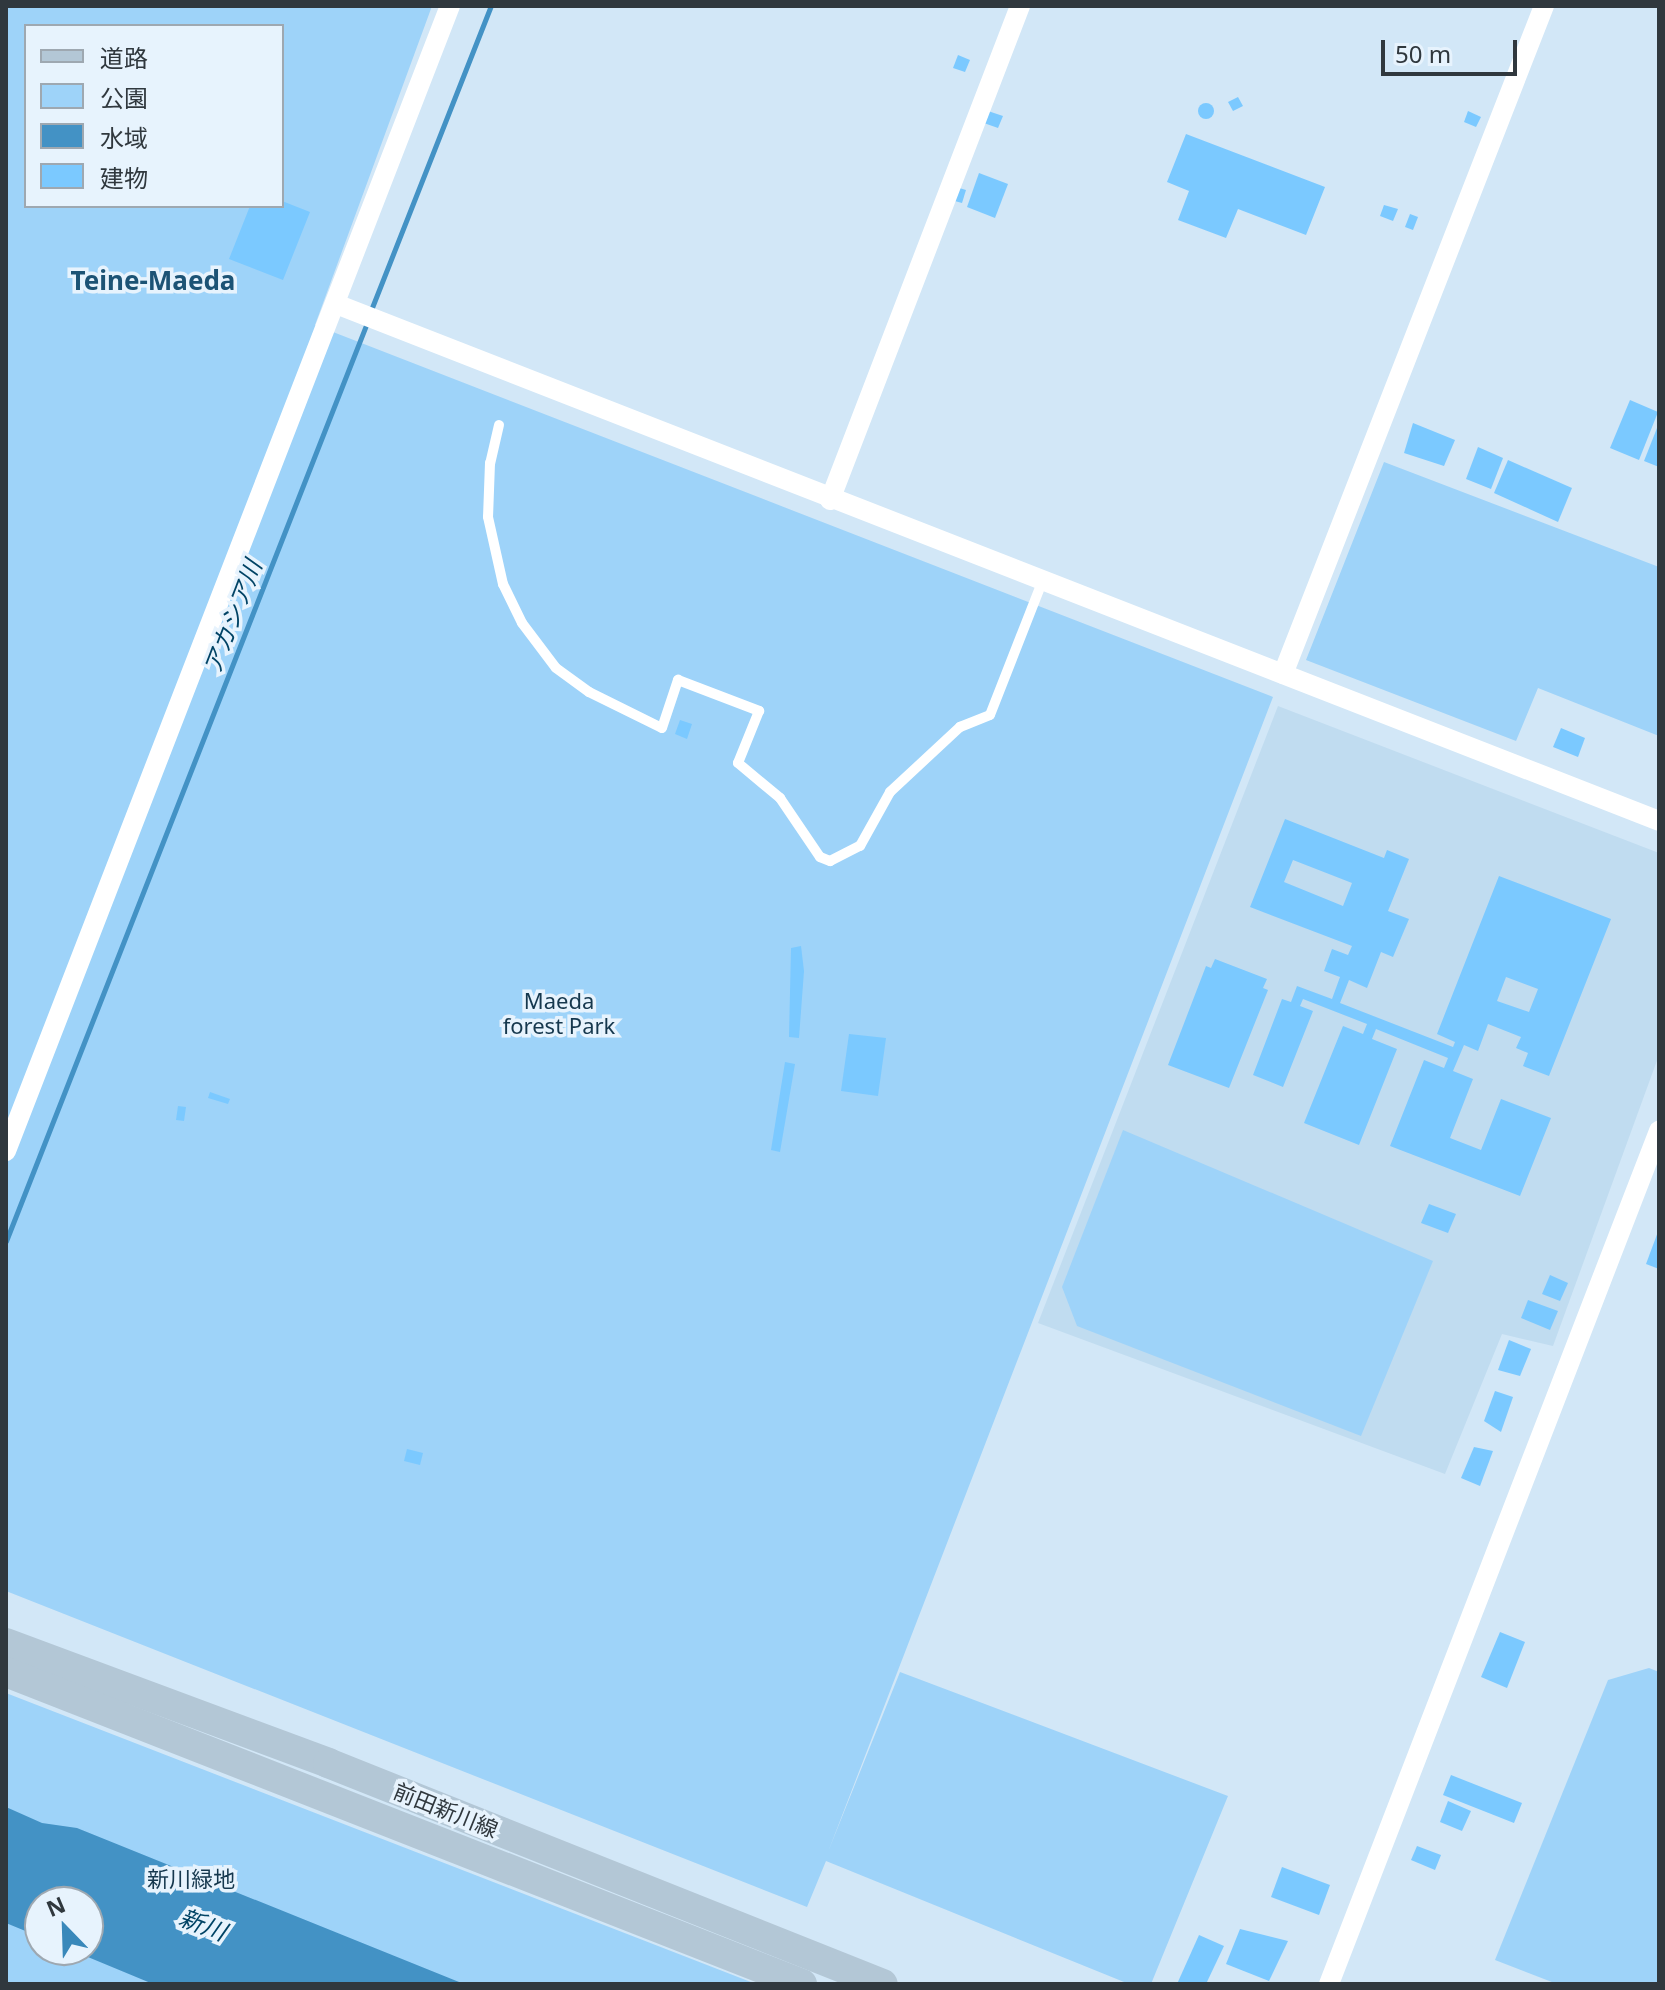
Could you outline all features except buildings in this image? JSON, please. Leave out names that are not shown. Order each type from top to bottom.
[{"type":"main road","name":"前田新川線","points":[[6,1643],[328,1763],[883,1984]]},
{"type":"main road","name":"前田新川線","points":[[6,1672],[802,1984]]},
{"type":"street","points":[[8,1141],[341,306],[450,6]]},
{"type":"street","points":[[830,500],[1020,6]]},
{"type":"street","points":[[1283,674],[1544,6]]},
{"type":"street","points":[[341,306],[830,500],[1659,821]]},
{"type":"street","points":[[1329,1984],[1659,1131]]},
{"type":"lane","points":[[499,425],[490,463],[488,517],[503,584],[529,632],[556,668],[577,683],[662,728],[678,680],[759,711],[738,763],[780,798],[820,857],[830,861],[860,846],[890,792],[960,727],[990,715],[1043,580]]},
{"type":"shaded area","points":[[1278,706],[1659,853],[1659,1055],[1553,1346],[1502,1334],[1445,1474],[1038,1323]]},
{"type":"green space","name":"Maeda forest Park","points":[[6,6],[432,6],[315,325],[1273,697],[828,1852],[900,1672],[1228,1796],[1151,1984],[1129,1984],[826,1861],[807,1907],[6,1591]]},
{"type":"green space","points":[[1384,462],[1659,567],[1659,736],[1538,688],[1516,741],[1306,660]]},
{"type":"green space","points":[[1123,1130],[1433,1261],[1361,1436],[1077,1326],[1062,1287]]},
{"type":"green space","points":[[1649,1668],[1659,1672],[1659,1984],[1557,1984],[1495,1960],[1608,1680]]},
{"type":"green space","name":"新川緑地","points":[[6,1693],[756,1984],[6,1984]]},
{"type":"water","name":"新川","points":[[6,1807],[42,1823],[77,1828],[464,1984],[153,1984],[104,1964],[104,1886],[24,1886],[24,1930],[6,1923]]},
{"type":"waterway","name":"アカシア川","points":[[371,310],[491,6]]},
{"type":"waterway","name":"アカシア川","points":[[6,1241],[368,320]]},
{"type":"district","name":"Teine-Maeda","points":[[153,281]]}]
